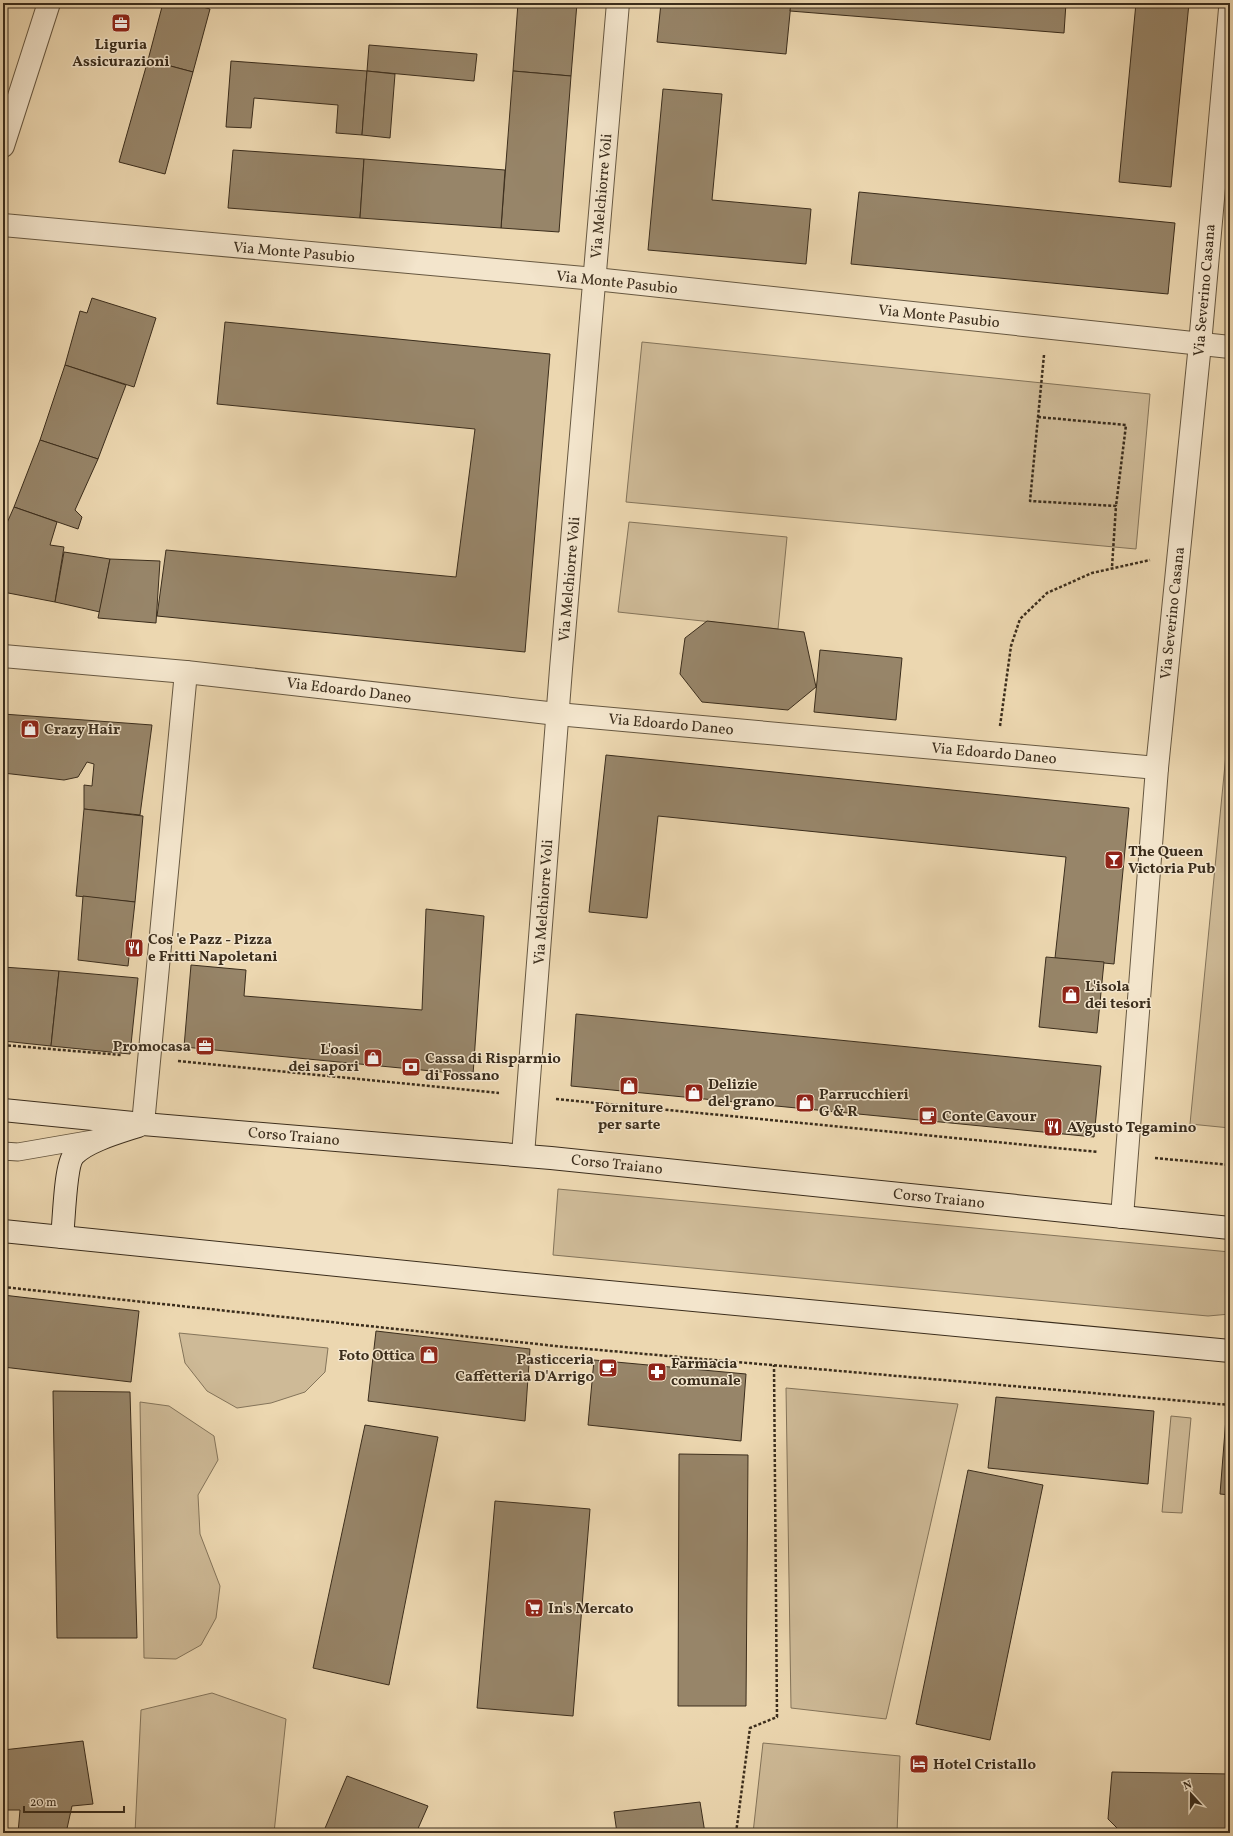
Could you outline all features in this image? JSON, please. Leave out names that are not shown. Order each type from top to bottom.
[{"type":"street","points":[[3,146],[49,3]]},
{"type":"street","name":"Via Melchiorre Voli","points":[[523,1155],[558,714],[618,3]]},
{"type":"street","name":"Via Severino Casana","points":[[1122,1217],[1157,768],[1200,344],[1230,9]]},
{"type":"street","name":"Via Monte Pasubio","points":[[3,225],[595,280],[1230,347]]},
{"type":"street","name":"Via Edoardo Daneo","points":[[3,656],[186,672],[558,714],[1157,768]]},
{"type":"street","points":[[62,1237],[68,1169],[74,1156],[88,1145],[143,1124],[186,672]]},
{"type":"street","name":"Corso Traiano","points":[[3,1110],[143,1124],[523,1155],[1230,1228]]},
{"type":"street","points":[[3,1231],[514,1283],[1230,1351]]},
{"type":"lane","points":[[3,1151],[18,1152],[111,1136]]},
{"type":"lane","points":[[1200,1348],[1230,1344]]},
{"type":"path","points":[[1047,328],[1030,501],[1116,506]]},
{"type":"path","points":[[1038,417],[1126,425],[1116,506],[1112,568]]},
{"type":"path","points":[[996,753],[1011,646],[1020,620],[1047,593],[1092,573],[1141,560],[1178,557]]},
{"type":"path","points":[[3,1044],[1230,1165]]},
{"type":"path","points":[[3,1287],[565,1347],[1230,1405]]},
{"type":"path","points":[[736,1833],[750,1728],[777,1717],[774,1365]]},
{"type":"shaded area","points":[[642,342],[1150,394],[1136,549],[626,502]]},
{"type":"shaded area","points":[[629,522],[787,537],[778,629],[618,612]]},
{"type":"shaded area","points":[[1230,713],[1230,1128],[1190,1124]]},
{"type":"shaded area","points":[[558,1189],[1230,1252],[1230,1314],[1208,1316],[553,1255]]},
{"type":"shaded area","points":[[179,1333],[328,1348],[325,1372],[305,1392],[271,1403],[237,1408],[207,1391],[185,1363]]},
{"type":"shaded area","points":[[786,1388],[958,1404],[886,1719],[791,1708]]},
{"type":"shaded area","points":[[140,1402],[169,1406],[214,1436],[218,1460],[198,1495],[200,1534],[220,1586],[216,1618],[201,1645],[176,1659],[144,1658]]},
{"type":"shaded area","points":[[1171,1416],[1191,1418],[1182,1513],[1162,1512]]},
{"type":"shaded area","points":[[212,1693],[286,1719],[274,1833],[135,1833],[141,1710]]},
{"type":"shaded area","points":[[763,1743],[900,1756],[897,1833],[753,1833]]},
{"type":"building","points":[[163,3],[188,3],[210,9],[193,72],[148,60]]},
{"type":"building","points":[[518,3],[577,3],[571,76],[513,71]]},
{"type":"building","points":[[661,3],[791,3],[786,54],[657,42]]},
{"type":"building","points":[[791,3],[1066,3],[1064,33],[790,11]]},
{"type":"building","points":[[1136,3],[1189,3],[1171,187],[1119,182]]},
{"type":"building","points":[[369,45],[477,54],[474,81],[367,71]]},
{"type":"building","points":[[148,60],[193,72],[165,174],[119,162]]},
{"type":"building","points":[[231,61],[367,71],[362,135],[336,133],[338,105],[254,98],[251,128],[226,127]]},
{"type":"building","points":[[367,71],[395,74],[390,138],[362,135]]},
{"type":"building","points":[[513,71],[571,76],[559,232],[501,228]]},
{"type":"building","points":[[663,89],[722,94],[712,200],[811,209],[806,264],[648,250]]},
{"type":"building","points":[[233,150],[364,159],[360,218],[228,208]]},
{"type":"building","points":[[364,159],[505,170],[501,228],[360,218]]},
{"type":"building","points":[[859,192],[1175,223],[1168,294],[851,264]]},
{"type":"building","points":[[92,298],[156,318],[134,387],[65,365],[80,311],[87,313]]},
{"type":"building","points":[[225,322],[550,354],[525,652],[157,616],[166,550],[456,577],[475,429],[217,404]]},
{"type":"building","points":[[65,365],[126,385],[98,459],[40,440]]},
{"type":"building","points":[[40,440],[98,459],[75,510],[82,517],[78,529],[14,507]]},
{"type":"building","points":[[14,507],[57,522],[50,545],[64,547],[55,602],[3,592],[3,532]]},
{"type":"building","points":[[64,552],[110,559],[100,612],[55,602]]},
{"type":"building","points":[[110,559],[160,561],[156,623],[98,618]]},
{"type":"building","points":[[707,621],[804,632],[816,687],[788,710],[702,702],[680,674],[685,638]]},
{"type":"building","points":[[820,650],[902,658],[896,720],[814,712]]},
{"type":"building","points":[[3,714],[152,725],[140,815],[84,809],[84,785],[92,786],[94,764],[87,762],[78,777],[64,780],[3,773]]},
{"type":"building","points":[[606,755],[1129,808],[1114,964],[1055,958],[1066,857],[658,816],[647,918],[589,912]]},
{"type":"building","points":[[84,809],[143,816],[135,902],[76,896]]},
{"type":"building","points":[[83,896],[135,902],[128,966],[78,960]]},
{"type":"building","points":[[426,909],[484,916],[473,1075],[184,1047],[191,965],[246,970],[244,996],[422,1010]]},
{"type":"building","name":"L'isola dei tesori","points":[[1046,957],[1104,962],[1097,1033],[1039,1027]]},
{"type":"building","points":[[3,967],[59,971],[51,1046],[3,1041]]},
{"type":"building","points":[[59,971],[138,978],[130,1054],[51,1046]]},
{"type":"building","points":[[576,1014],[1101,1066],[1094,1137],[571,1086]]},
{"type":"building","points":[[3,1295],[139,1311],[131,1382],[3,1367]]},
{"type":"building","points":[[376,1331],[530,1349],[525,1421],[368,1401]]},
{"type":"building","points":[[594,1360],[746,1374],[741,1441],[588,1425]]},
{"type":"building","points":[[53,1391],[130,1392],[137,1638],[57,1638]]},
{"type":"building","points":[[996,1397],[1154,1411],[1148,1484],[988,1468]]},
{"type":"building","points":[[1226,1418],[1230,1418],[1230,1495],[1220,1494]]},
{"type":"building","points":[[365,1425],[438,1437],[389,1685],[313,1668]]},
{"type":"building","points":[[679,1454],[748,1455],[746,1706],[678,1706]]},
{"type":"building","points":[[968,1470],[1043,1485],[990,1740],[916,1724]]},
{"type":"building","name":"In's Mercato","points":[[495,1501],[590,1509],[573,1716],[477,1708]]},
{"type":"building","points":[[83,1741],[93,1804],[72,1806],[66,1833],[18,1833],[20,1810],[6,1810],[3,1788],[3,1750]]},
{"type":"building","points":[[1112,1772],[1230,1774],[1230,1833],[1122,1833],[1108,1819]]},
{"type":"building","points":[[347,1776],[428,1806],[416,1833],[323,1833]]},
{"type":"building","points":[[700,1802],[705,1833],[617,1833],[614,1812]]},
{"type":"building","points":[[3,1828],[13,1833],[3,1833]]},
{"type":"place","name":"Liguria Assicurazioni","points":[[121,23]]},
{"type":"place","name":"Crazy Hair","points":[[30,729]]},
{"type":"place","name":"The Queen Victoria Pub","points":[[1114,860]]},
{"type":"place","name":"Cos 'e Pazz - Pizza e Fritti Napoletani","points":[[134,948]]},
{"type":"place","name":"L'isola dei tesori","points":[[1071,995]]},
{"type":"place","name":"Promocasa","points":[[205,1046]]},
{"type":"place","name":"L'oasi dei sapori","points":[[373,1058]]},
{"type":"place","name":"Cassa di Risparmio di Fossano","points":[[411,1067]]},
{"type":"place","name":"Forniture per sarte","points":[[629,1086]]},
{"type":"place","name":"Delizie del grano","points":[[694,1093]]},
{"type":"place","name":"Parrucchieri G & R","points":[[805,1103]]},
{"type":"place","name":"Conte Cavour","points":[[928,1116]]},
{"type":"place","name":"AVgusto Tegamino","points":[[1053,1127]]},
{"type":"place","name":"Foto Ottica","points":[[429,1355]]},
{"type":"place","name":"Pasticceria Caffetteria D'Arrigo","points":[[608,1368]]},
{"type":"place","name":"Farmacia comunale","points":[[657,1372]]},
{"type":"place","name":"In's Mercato","points":[[534,1608]]},
{"type":"place","name":"Hotel Cristallo","points":[[919,1764]]}]
